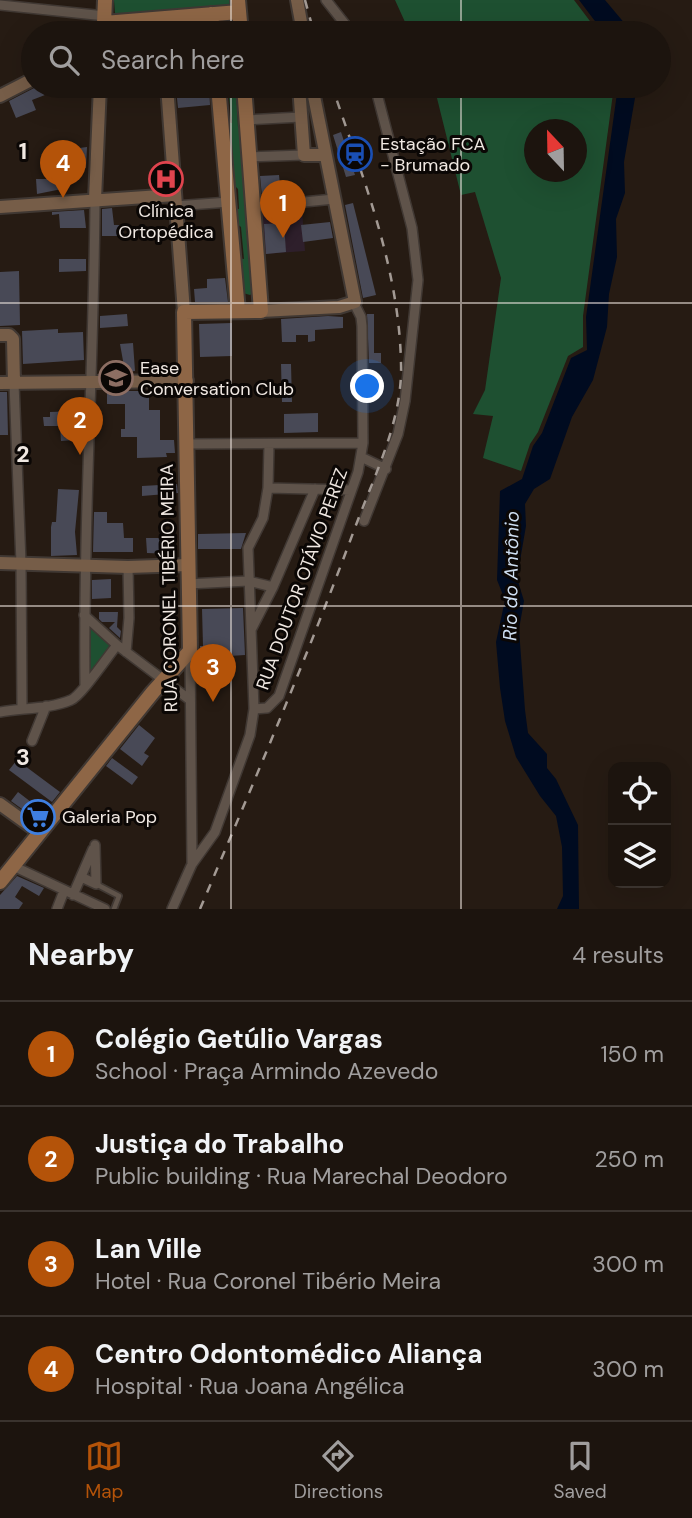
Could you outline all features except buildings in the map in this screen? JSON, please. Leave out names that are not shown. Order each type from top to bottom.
[{"type":"main road","points":[[104,21],[105,0]]},
{"type":"main road","points":[[297,3],[297,21]]},
{"type":"main road","points":[[297,3],[301,21]]},
{"type":"main road","points":[[132,21],[211,14],[239,6]]},
{"type":"main road","points":[[211,14],[212,21]]},
{"type":"main road","points":[[0,96],[21,85]]},
{"type":"main road","points":[[95,199],[99,98]]},
{"type":"main road","points":[[168,98],[184,312],[339,307],[354,303],[355,294],[314,98]]},
{"type":"main road","points":[[219,98],[238,311]]},
{"type":"main road","points":[[245,98],[261,311]]},
{"type":"main road","points":[[300,98],[304,155],[325,155]]},
{"type":"main road","points":[[0,207],[95,199],[175,200]]},
{"type":"main road","name":"RUA CORONEL TIBÉRIO MEIRA","points":[[184,312],[190,650]]},
{"type":"main road","points":[[0,335],[9,335],[13,339],[15,383]]},
{"type":"main road","points":[[0,383],[187,381]]},
{"type":"main road","points":[[0,563],[128,567],[188,565]]},
{"type":"main road","points":[[0,882],[190,650]]},
{"type":"main road","points":[[0,804],[40,833]]},
{"type":"street","points":[[326,0],[343,21]]},
{"type":"street","points":[[0,5],[46,5],[95,21]]},
{"type":"street","points":[[364,521],[398,434],[405,401],[418,280],[412,228],[378,98]]},
{"type":"street","points":[[247,120],[301,117]]},
{"type":"street","points":[[250,157],[304,155]]},
{"type":"street","points":[[85,685],[85,565],[95,199]]},
{"type":"street","points":[[175,200],[229,202]]},
{"type":"street","points":[[253,207],[334,200]]},
{"type":"street","name":"RUA DOUTOR OTÁVIO PEREZ","points":[[254,709],[267,708],[279,696],[361,457],[361,317],[354,303]]},
{"type":"street","points":[[15,383],[21,563],[22,708]]},
{"type":"street","points":[[187,444],[363,443]]},
{"type":"street","points":[[172,909],[192,864],[215,832],[250,735],[254,709],[248,548],[263,518],[268,488],[270,444]]},
{"type":"street","points":[[361,457],[386,469]]},
{"type":"street","points":[[268,488],[351,490]]},
{"type":"street","points":[[251,629],[273,587],[315,489]]},
{"type":"street","points":[[126,652],[129,618],[128,567]]},
{"type":"street","points":[[188,584],[248,581],[273,587]]},
{"type":"street","points":[[84,615],[117,645],[190,700]]},
{"type":"street","points":[[0,712],[73,700],[117,645]]},
{"type":"street","name":"RUA CORONEL TIBÉRIO MEIRA","points":[[190,650],[192,864]]},
{"type":"street","points":[[32,741],[46,706]]},
{"type":"street","points":[[57,909],[81,877],[95,845],[96,884],[81,877]]},
{"type":"street","points":[[12,866],[105,909]]},
{"type":"lane","points":[[96,884],[119,896],[114,909]]},
{"type":"shaded area","points":[[302,210],[305,251],[264,254],[261,213]]},
{"type":"green space","points":[[114,0],[230,0],[231,5],[115,14]]},
{"type":"green space","points":[[395,0],[574,0],[590,21],[405,21]]},
{"type":"green space","points":[[229,98],[237,98],[238,127],[244,131],[253,293],[250,295],[243,293],[239,258],[244,259],[241,227],[236,223],[234,208],[239,209],[238,189],[232,183],[227,122],[232,123]]},
{"type":"green space","points":[[437,98],[612,98],[583,316],[583,347],[568,356],[521,471],[483,458],[493,416],[473,414],[485,390],[501,278],[475,192],[461,195]]},
{"type":"green space","points":[[87,622],[114,645],[86,679]]},
{"type":"water","points":[[579,0],[605,0],[623,21],[595,21]]},
{"type":"water","name":"Rio do Antônio","points":[[616,98],[635,98],[624,162],[625,193],[616,219],[617,257],[609,294],[607,327],[593,380],[572,417],[550,479],[534,489],[525,504],[526,526],[517,578],[524,601],[519,629],[528,733],[547,754],[547,768],[556,779],[578,825],[579,909],[557,909],[563,896],[562,847],[556,816],[516,757],[505,721],[500,688],[496,642],[505,600],[497,580],[500,491],[522,479],[533,446],[542,433],[571,358],[587,350],[586,317]]},
{"type":"railway","points":[[305,0],[311,21]]},
{"type":"railway","points":[[200,909],[319,622],[379,466],[397,405],[401,363],[394,291],[377,222],[336,98]]},
{"type":"place","name":"Estação FCA - Brumado","points":[[355,154]]},
{"type":"place","name":"Clínica Ortopédica","points":[[166,179]]},
{"type":"place","name":"Centro Odontomédico Aliança","points":[[63,198]]},
{"type":"place","name":"Colégio Getúlio Vargas","points":[[283,238]]},
{"type":"place","name":"Ease Conversation Club","points":[[116,378]]},
{"type":"place","name":"Justiça do Trabalho","points":[[80,455]]},
{"type":"place","name":"Lan Ville","points":[[213,702]]},
{"type":"place","name":"Galeria Pop","points":[[38,817]]}]
